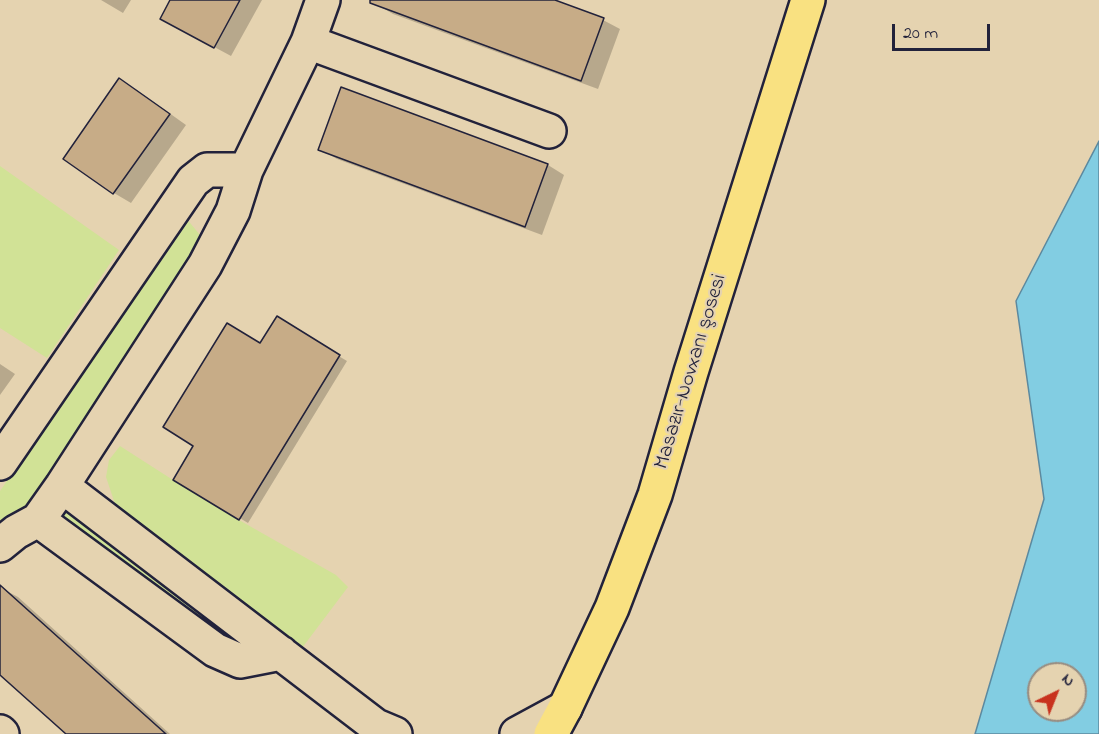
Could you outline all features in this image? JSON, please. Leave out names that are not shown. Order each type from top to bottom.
[{"type":"main road","name":"Masazır-Novxanı şosesi","points":[[558,721],[612,608],[655,495],[808,0]]},
{"type":"lane","points":[[0,545],[16,532],[38,520],[205,265],[233,211],[246,170],[308,42],[323,0]]},
{"type":"lane","points":[[308,42],[549,131]]},
{"type":"lane","points":[[0,463],[193,181],[207,170],[246,170]]},
{"type":"lane","points":[[62,486],[384,731]]},
{"type":"lane","points":[[38,520],[215,650],[240,661],[281,653]]},
{"type":"lane","points":[[517,734],[558,721]]},
{"type":"green space","points":[[0,166],[119,250],[47,358],[0,328]]},
{"type":"green space","points":[[186,218],[205,241],[26,508],[0,525],[0,491]]},
{"type":"green space","points":[[120,446],[239,520],[336,575],[348,587],[302,648],[118,513],[106,477],[109,460]]},
{"type":"green space","points":[[64,504],[246,641],[223,644],[54,519]]},
{"type":"water","points":[[1099,141],[1099,734],[975,734],[1044,499],[1016,301]]},
{"type":"building","points":[[170,0],[240,0],[214,48],[160,19]]},
{"type":"building","points":[[370,0],[555,0],[604,18],[581,81],[370,3]]},
{"type":"building","points":[[119,78],[170,114],[113,194],[63,159]]},
{"type":"building","points":[[341,87],[548,164],[525,227],[318,150]]},
{"type":"building","points":[[277,316],[340,355],[239,520],[173,480],[193,446],[163,427],[227,323],[260,343]]},
{"type":"building","points":[[0,585],[166,734],[66,734],[0,675]]}]
